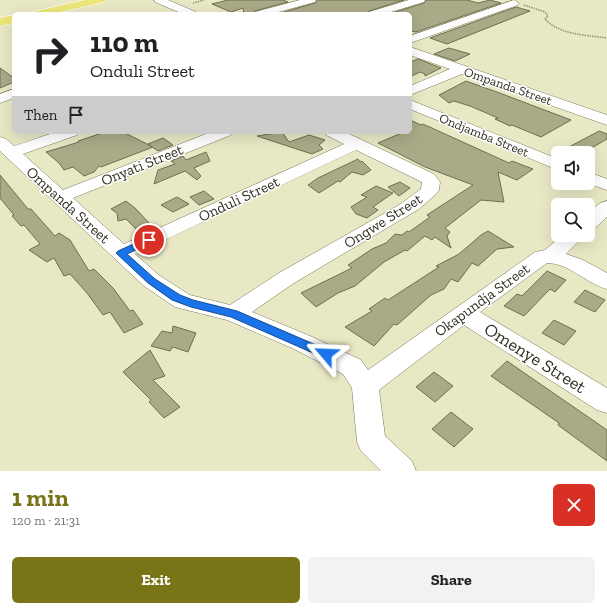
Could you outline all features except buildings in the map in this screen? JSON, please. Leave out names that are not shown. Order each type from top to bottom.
[{"type":"main road","points":[[45,12],[100,0]]},
{"type":"main road","points":[[0,22],[12,19]]},
{"type":"street","points":[[159,0],[187,12]]},
{"type":"street","points":[[266,12],[311,0]]},
{"type":"street","points":[[380,12],[420,0]]},
{"type":"street","points":[[412,39],[514,3]]},
{"type":"street","name":"Ompanda Street","points":[[412,52],[607,120]]},
{"type":"street","points":[[412,90],[462,69]]},
{"type":"street","points":[[0,99],[12,93]]},
{"type":"street","name":"Ondjamba Street","points":[[412,105],[551,162]]},
{"type":"street","points":[[5,147],[62,134]]},
{"type":"street","name":"Onyati Street","points":[[60,197],[220,134]]},
{"type":"street","name":"Ongwe Street","points":[[234,314],[270,287],[354,240],[414,204],[430,190],[431,182],[428,178],[336,134]]},
{"type":"street","name":"Onduli Street","points":[[121,253],[356,144]]},
{"type":"street","name":"Ompanda Street","points":[[5,147],[152,281],[176,298],[191,304],[234,314],[301,342],[352,367],[365,386],[371,442],[401,471]]},
{"type":"street","points":[[595,180],[607,185]]},
{"type":"street","points":[[595,218],[607,207]]},
{"type":"street","name":"Okapundja Street","points":[[365,386],[463,313],[542,257],[551,256],[567,242]]},
{"type":"street","points":[[551,256],[560,258],[607,282]]},
{"type":"street","name":"Omenye Street","points":[[463,313],[607,402]]},
{"type":"path","points":[[514,3],[545,12],[548,16],[545,19],[546,23],[552,26],[577,33],[607,38]]},
{"type":"route","points":[[149,240],[121,253],[152,281],[176,298],[191,304],[234,314],[326,354]]}]
